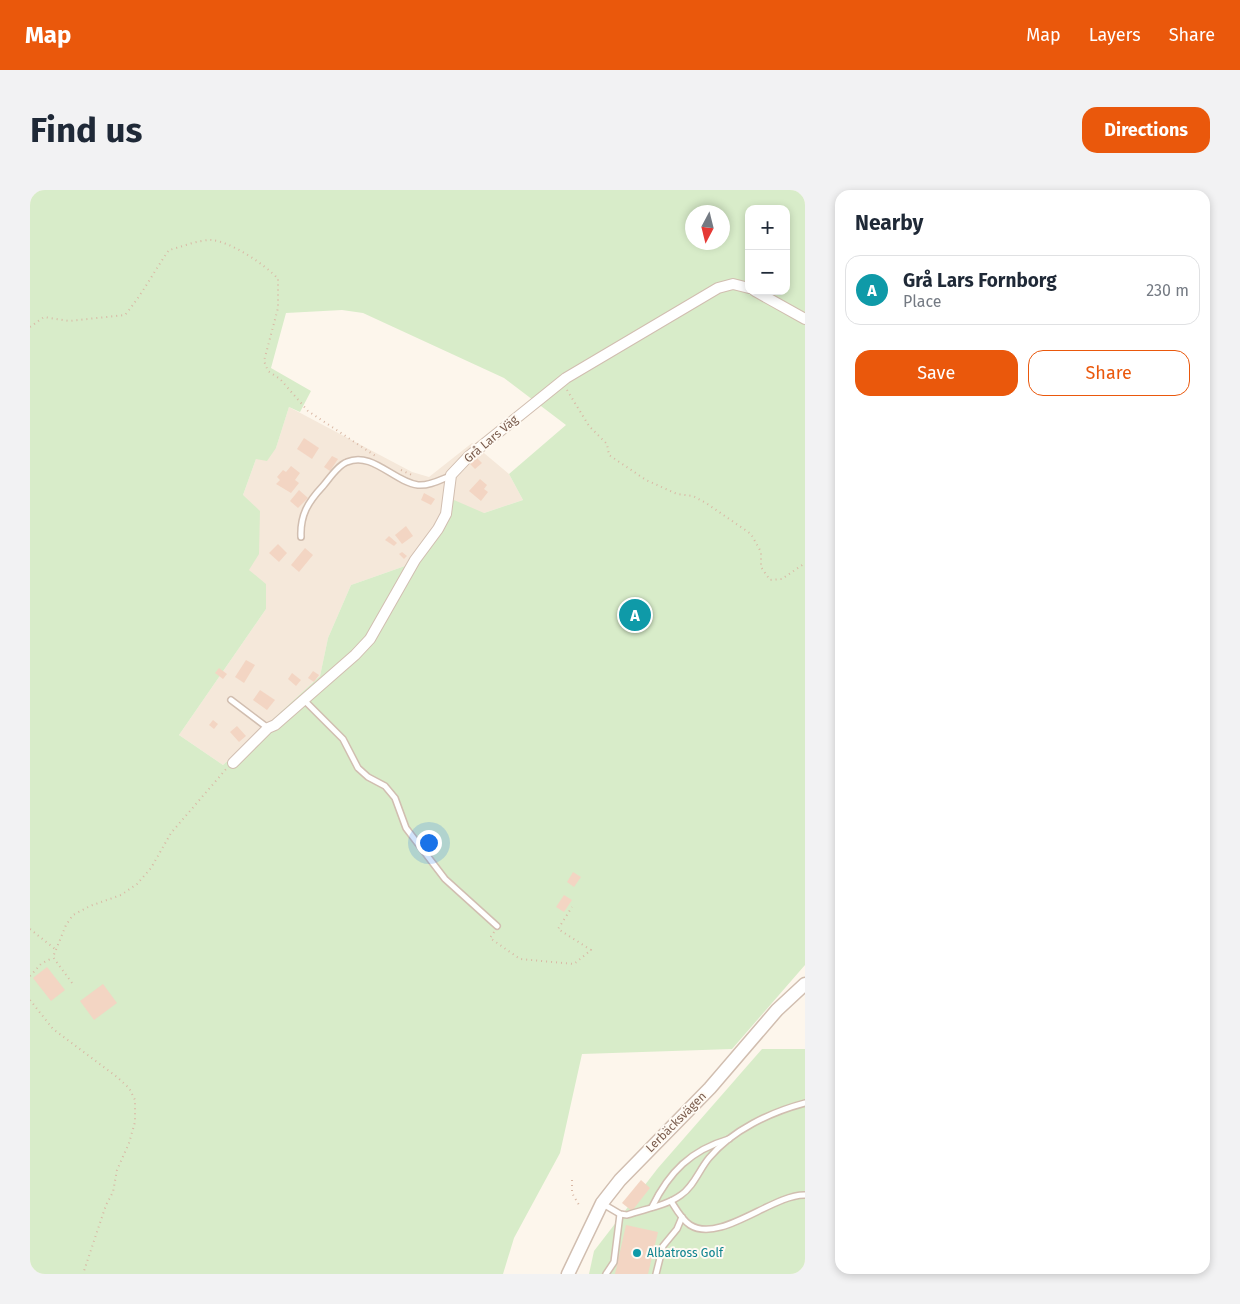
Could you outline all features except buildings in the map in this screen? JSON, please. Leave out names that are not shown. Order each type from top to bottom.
[{"type":"street","name":"Grå Lars Väg","points":[[451,476],[468,457],[562,382],[718,288],[733,284],[745,287]]},
{"type":"street","points":[[763,295],[805,319]]},
{"type":"street","points":[[233,763],[268,728],[304,700],[355,655],[370,639],[411,566],[438,530],[446,514],[451,476]]},
{"type":"street","name":"Lerbäcksvägen","points":[[568,1274],[602,1203],[620,1180],[710,1088],[777,1010],[805,984]]},
{"type":"lane","points":[[301,537],[300,520],[305,509],[345,462],[365,461],[410,483],[430,483],[451,476]]},
{"type":"lane","points":[[231,700],[268,728]]},
{"type":"lane","points":[[304,700],[343,739],[358,768],[368,777],[385,786],[395,798],[406,828],[445,879],[497,926]]},
{"type":"lane","points":[[652,1207],[668,1178],[686,1159],[710,1145],[731,1138],[781,1110],[805,1103]]},
{"type":"lane","points":[[602,1203],[620,1214],[627,1215],[671,1201],[685,1192],[710,1157],[731,1138]]},
{"type":"lane","points":[[671,1201],[682,1217],[695,1228],[712,1228],[750,1216],[787,1197],[805,1195]]},
{"type":"lane","points":[[606,1274],[614,1262],[620,1214]]},
{"type":"lane","points":[[656,1274],[663,1246],[677,1228],[682,1217]]},
{"type":"path","points":[[30,327],[44,317],[69,321],[125,315],[136,302],[150,276],[169,250],[211,240],[240,251],[272,271],[278,279],[278,308],[264,360],[268,371],[280,379],[308,412],[378,457]]},
{"type":"path","points":[[562,382],[589,426],[607,444],[609,455],[646,480],[677,494],[700,499],[751,534],[761,552],[761,567],[770,580],[782,579],[805,563]]},
{"type":"path","points":[[400,469],[430,483]]},
{"type":"path","points":[[53,958],[73,916],[90,906],[120,895],[137,884],[150,868],[171,833],[233,763]]},
{"type":"path","points":[[497,926],[490,938],[520,959],[574,964],[592,950],[558,929],[572,907]]},
{"type":"path","points":[[30,928],[56,950]]},
{"type":"path","points":[[30,976],[47,959],[53,958]]},
{"type":"path","points":[[53,958],[72,983]]},
{"type":"path","points":[[30,1000],[53,1029],[117,1077],[129,1088],[135,1100],[135,1122],[129,1143],[117,1170],[113,1192],[106,1205],[83,1274]]},
{"type":"path","points":[[572,1180],[572,1193],[579,1205]]},
{"type":"shaded area","points":[[289,407],[412,472],[429,477],[472,443],[509,474],[523,500],[484,513],[439,523],[405,566],[351,585],[328,638],[320,676],[223,765],[179,735],[266,609],[248,570],[243,495],[256,459],[276,448]]},
{"type":"green space","points":[[30,190],[805,190],[805,965],[732,1049],[582,1054],[560,1153],[514,1238],[503,1274],[30,1274]],"holes":[[[342,310],[363,313],[504,378],[566,425],[509,474],[523,500],[484,513],[454,500],[405,566],[351,585],[328,638],[320,676],[223,765],[179,735],[266,609],[266,584],[249,570],[259,554],[260,511],[243,495],[256,459],[267,461],[276,448],[289,407],[300,412],[311,391],[271,368],[286,313]]]},
{"type":"green space","points":[[762,1049],[805,1049],[805,1274],[589,1274],[594,1251],[658,1168]]},
{"type":"place","name":"Grå Lars Fornborg","points":[[635,615]]},
{"type":"place","name":"Albatross Golf","points":[[637,1253]]}]
